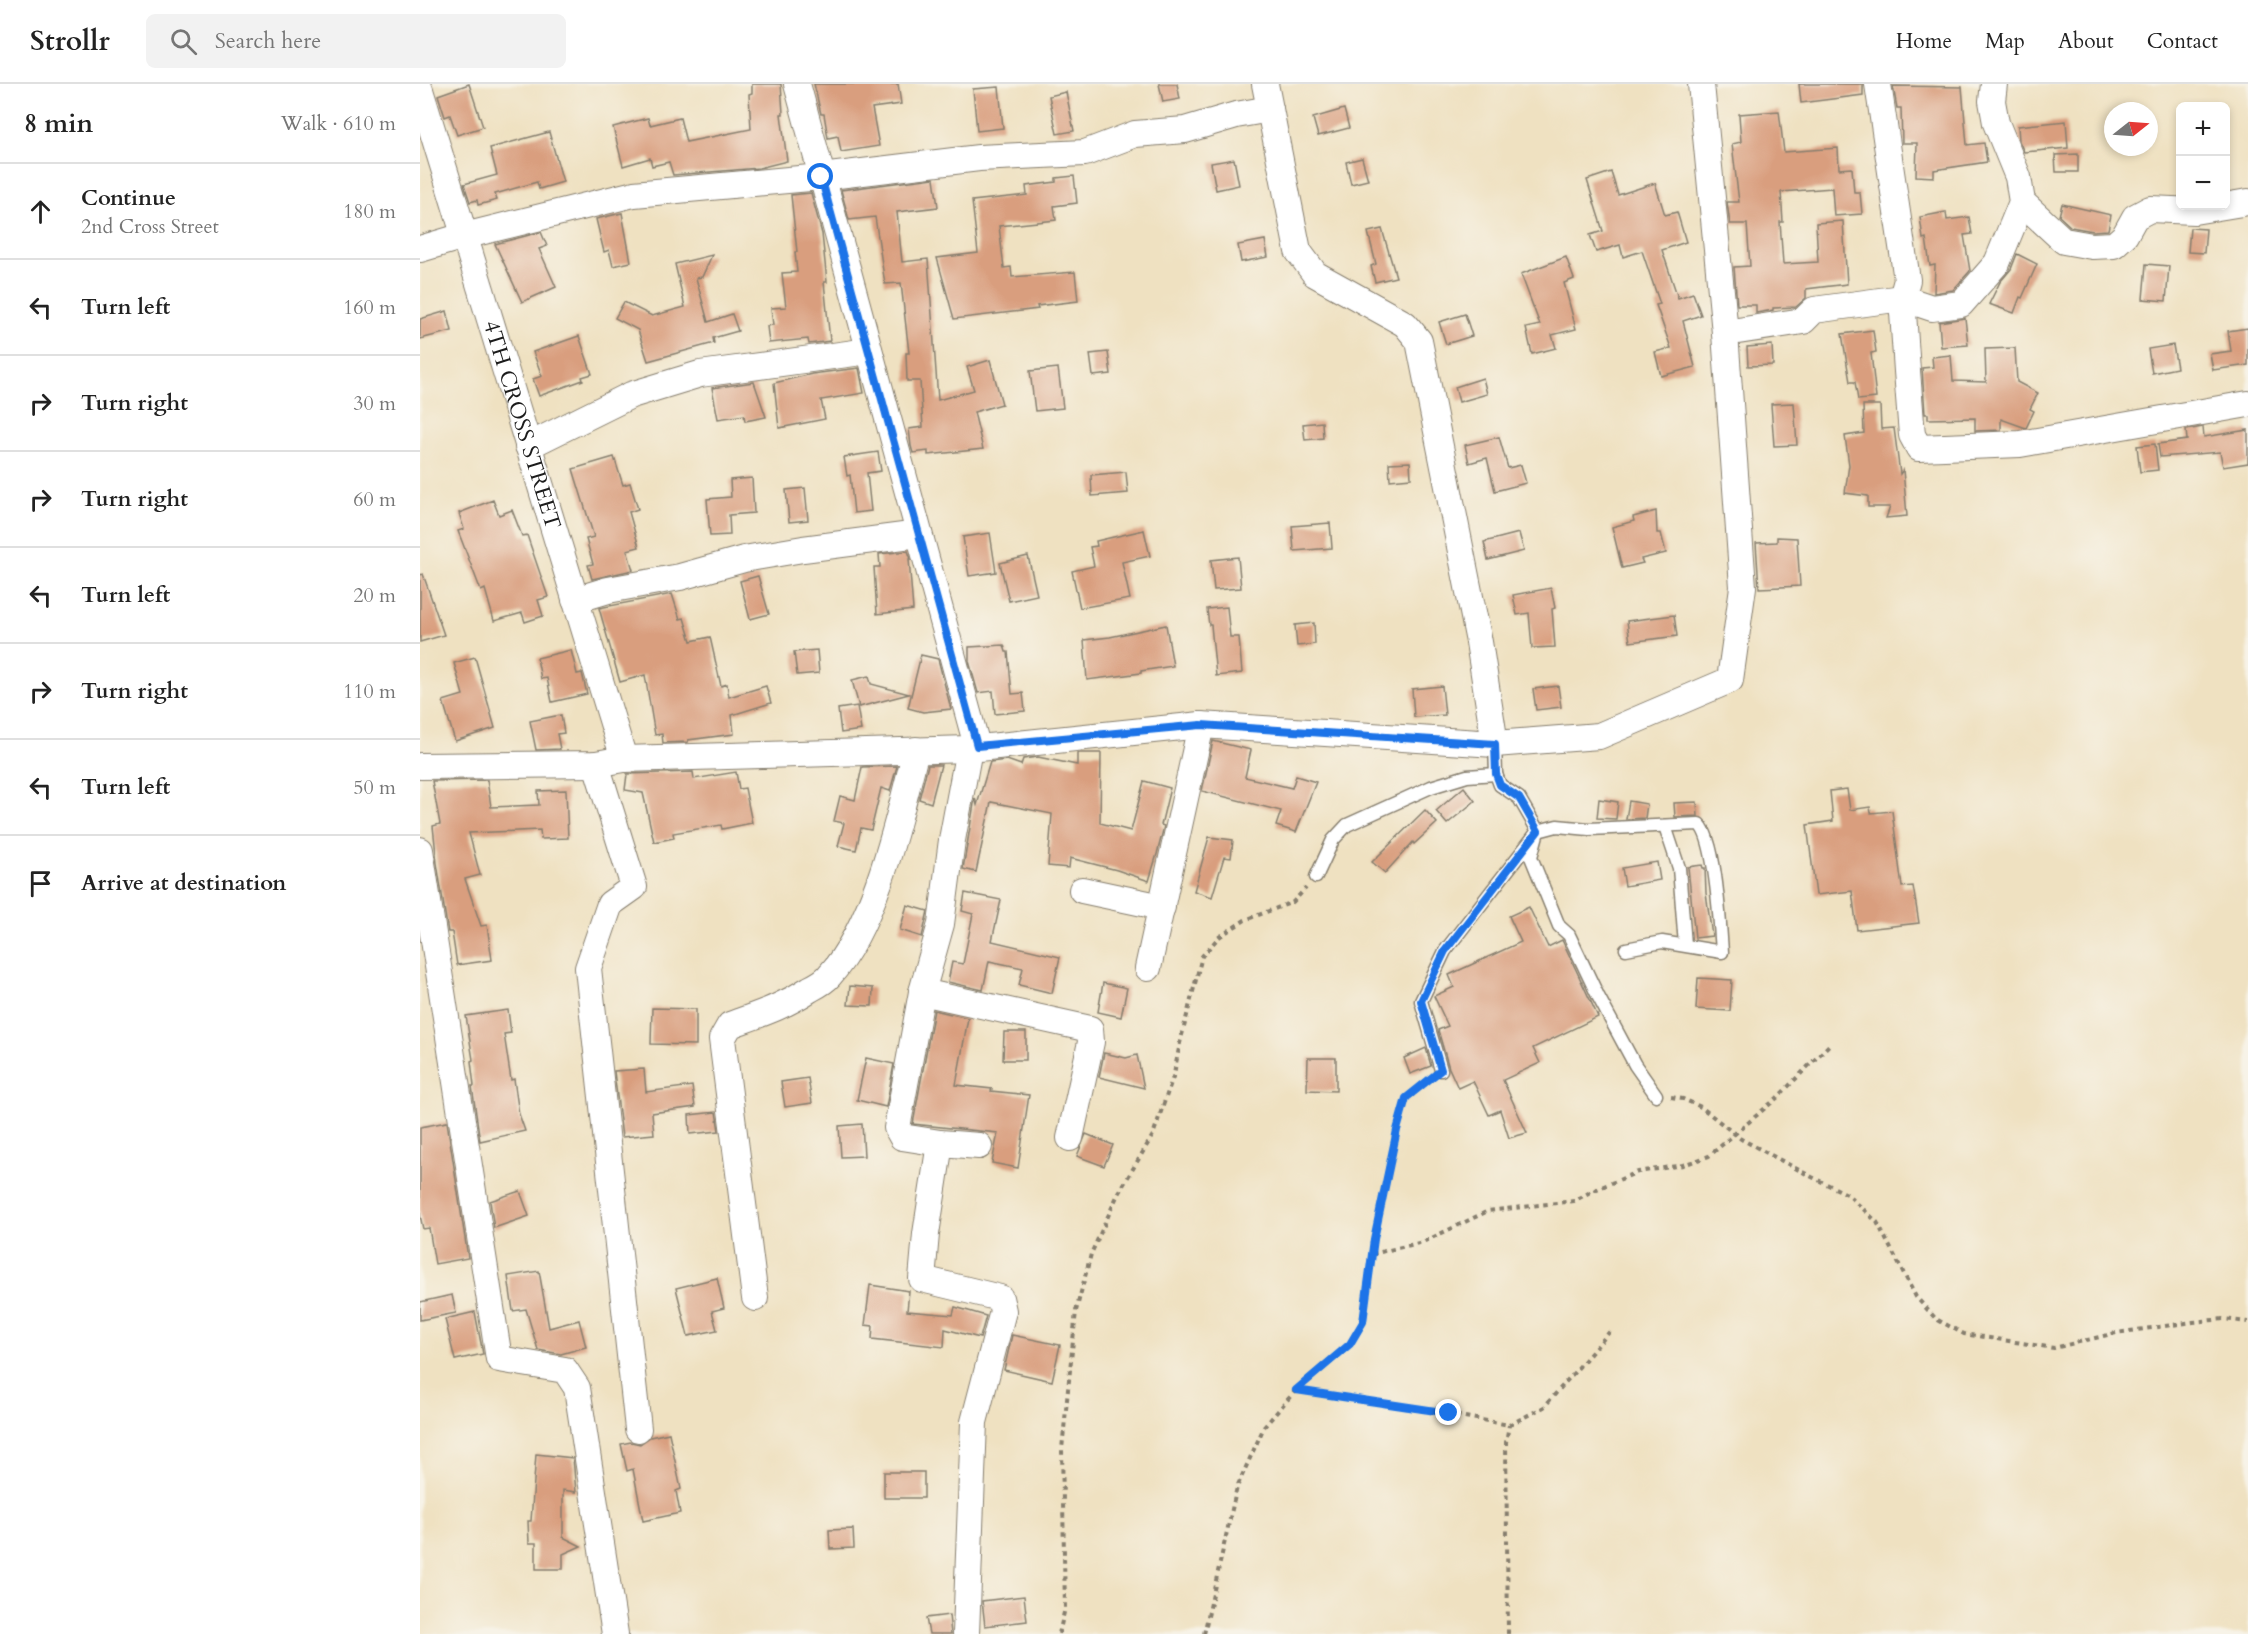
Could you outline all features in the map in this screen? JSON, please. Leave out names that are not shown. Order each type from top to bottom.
[{"type":"street","points":[[797,84],[919,534],[973,748],[952,840],[941,924],[922,992],[897,1128],[902,1137],[979,1146]]},
{"type":"street","points":[[1265,84],[1298,250],[1315,274],[1405,324],[1419,341],[1479,642],[1495,744]]},
{"type":"street","points":[[420,766],[596,764],[624,759],[973,748],[1201,725],[1495,744],[1599,736],[1730,680],[1743,587],[1725,333],[1701,84]]},
{"type":"street","points":[[1878,84],[1907,280],[1902,298],[1912,435],[1919,448],[2020,444],[2248,404]]},
{"type":"street","points":[[1725,333],[1803,321],[1814,310],[1902,298],[1932,308],[1961,304],[1997,263],[2022,202],[2018,177],[1996,123],[1992,101],[1994,84]]},
{"type":"street","name":"4TH CROSS STREET","points":[[420,90],[624,759]]},
{"type":"street","points":[[420,249],[634,194],[821,177],[979,158],[1085,153],[1135,135],[1185,130],[1236,115],[1270,109]]},
{"type":"street","points":[[2022,202],[2064,241],[2092,246],[2114,245],[2125,235],[2134,217],[2150,209],[2194,211],[2248,202]]},
{"type":"street","points":[[528,446],[632,395],[700,374],[869,351]]},
{"type":"street","points":[[575,600],[608,590],[680,577],[744,559],[919,534]]},
{"type":"street","points":[[1148,968],[1201,725]]},
{"type":"street","points":[[754,1298],[722,1039],[730,1025],[787,1004],[828,978],[855,940],[874,894],[900,815],[916,750]]},
{"type":"street","points":[[596,764],[634,887],[610,904],[588,968],[638,1429]]},
{"type":"street","points":[[420,850],[499,1359],[565,1370],[577,1388],[615,1634]]},
{"type":"street","points":[[1082,890],[1162,907]]},
{"type":"street","points":[[922,992],[1090,1029],[1091,1042],[1070,1138]]},
{"type":"street","points":[[940,1143],[921,1279],[1000,1298],[1003,1311],[974,1422],[966,1634]]},
{"type":"lane","points":[[1495,744],[1496,774],[1500,785],[1519,798],[1538,831],[1531,857],[1559,927],[1569,935],[1635,1065],[1656,1095]]},
{"type":"lane","points":[[1316,877],[1333,840],[1347,825],[1431,786],[1467,776],[1496,774]]},
{"type":"lane","points":[[1441,1070],[1421,1001],[1445,951],[1538,831],[1557,826],[1589,829],[1699,824],[1705,830],[1711,849],[1722,952],[1662,942],[1626,949]]},
{"type":"lane","points":[[1665,826],[1679,868],[1685,945]]},
{"type":"path","points":[[1059,1634],[1065,1608],[1062,1449],[1076,1311],[1091,1254],[1118,1194],[1153,1135],[1174,1074],[1202,956],[1219,937],[1245,920],[1293,902],[1316,877]]},
{"type":"path","points":[[1372,1254],[1423,1242],[1488,1211],[1574,1202],[1592,1191],[1638,1172],[1683,1165],[1708,1156],[1777,1098],[1828,1045]]},
{"type":"path","points":[[1204,1634],[1237,1487],[1264,1427],[1296,1390],[1350,1344],[1363,1322],[1372,1254],[1397,1130],[1406,1098],[1441,1070]]},
{"type":"path","points":[[1656,1095],[1683,1099],[1701,1107],[1735,1134],[1847,1194],[1877,1222],[1916,1297],[1936,1319],[1964,1334],[2054,1348],[2116,1333],[2193,1322],[2223,1319],[2248,1322]]},
{"type":"path","points":[[1296,1390],[1449,1413],[1509,1425],[1544,1407],[1612,1329]]},
{"type":"path","points":[[1508,1634],[1506,1442],[1509,1425]]},
{"type":"building","points":[[469,84],[483,127],[457,135],[450,115],[445,117],[438,95]]},
{"type":"building","points":[[752,84],[781,84],[783,114],[781,114],[787,161],[759,168],[673,175],[669,162],[652,166],[650,158],[623,166],[613,127],[648,118],[650,125],[680,118],[686,142],[751,129],[749,94],[752,93]]},
{"type":"building","points":[[814,84],[898,84],[901,104],[872,108],[879,146],[841,152],[838,136],[828,138],[824,114],[821,114]]},
{"type":"building","points":[[1159,84],[1177,84],[1180,99],[1163,102]]},
{"type":"building","points":[[1799,84],[1863,84],[1863,95],[1801,103]]},
{"type":"building","points":[[1893,86],[1962,87],[1967,145],[1984,143],[1987,162],[1934,170],[1934,177],[1916,176],[1917,143],[1902,143],[1901,108],[1897,108]]},
{"type":"building","points":[[999,87],[1003,128],[977,131],[973,89]]},
{"type":"building","points":[[1066,92],[1074,131],[1057,134],[1049,96]]},
{"type":"building","points":[[1344,109],[1349,128],[1318,136],[1313,118]]},
{"type":"building","points":[[1779,111],[1784,152],[1838,148],[1839,169],[1852,168],[1854,192],[1860,192],[1862,214],[1834,216],[1832,188],[1781,192],[1783,222],[1780,222],[1783,264],[1818,262],[1816,223],[1843,221],[1847,284],[1806,289],[1806,298],[1796,307],[1773,308],[1773,310],[1756,313],[1756,305],[1737,305],[1734,267],[1750,266],[1747,224],[1730,224],[1727,202],[1739,202],[1732,144],[1741,142],[1739,114]]},
{"type":"building","points":[[2066,121],[2068,148],[2024,152],[2019,141],[2018,126]]},
{"type":"building","points":[[549,132],[563,182],[539,189],[537,182],[495,194],[497,200],[478,205],[477,200],[470,202],[464,184],[497,175],[490,148]]},
{"type":"building","points":[[2078,154],[2078,172],[2056,172],[2055,155]]},
{"type":"building","points":[[1362,158],[1368,180],[1351,184],[1346,162]]},
{"type":"building","points":[[1234,159],[1239,185],[1216,190],[1211,163]]},
{"type":"building","points":[[1611,172],[1618,195],[1655,183],[1665,215],[1677,212],[1686,242],[1662,250],[1678,298],[1693,293],[1701,315],[1683,321],[1695,367],[1661,376],[1655,352],[1671,348],[1656,305],[1660,304],[1642,251],[1623,257],[1620,245],[1596,252],[1590,235],[1603,231],[1587,180]]},
{"type":"building","points":[[1074,176],[1077,203],[1054,206],[1056,220],[999,226],[1004,268],[1011,267],[1012,277],[1075,272],[1078,301],[1037,306],[1038,309],[954,319],[937,258],[978,253],[972,201],[1027,195],[1026,186],[1056,182],[1056,178]]},
{"type":"building","points":[[934,178],[938,207],[897,212],[902,262],[928,259],[938,400],[974,390],[967,367],[990,360],[1002,404],[974,412],[983,449],[928,455],[928,451],[913,453],[911,446],[909,429],[923,427],[920,381],[907,381],[906,353],[909,353],[901,283],[885,284],[875,217],[849,220],[841,190]]},
{"type":"building","points":[[811,193],[822,234],[830,341],[809,344],[808,339],[769,343],[767,326],[773,325],[771,308],[786,307],[782,273],[797,272],[791,195]]},
{"type":"building","points":[[2062,204],[2111,215],[2108,230],[2093,231],[2071,227],[2059,216]]},
{"type":"building","points":[[1946,212],[1947,220],[1969,217],[1972,234],[1964,235],[1970,271],[1953,290],[1934,293],[1935,265],[1930,266],[1920,217]]},
{"type":"building","points":[[622,213],[631,262],[613,266],[609,250],[604,252],[596,219]]},
{"type":"building","points":[[2190,228],[2206,229],[2204,253],[2188,252]]},
{"type":"building","points":[[1382,229],[1396,277],[1375,282],[1371,266],[1376,264],[1368,232]]},
{"type":"building","points":[[541,232],[547,246],[539,249],[556,287],[522,302],[495,244]]},
{"type":"building","points":[[1265,240],[1268,257],[1241,262],[1238,245]]},
{"type":"building","points":[[2017,254],[2037,264],[2014,313],[1989,304],[2000,282],[2011,269]]},
{"type":"building","points":[[712,255],[702,277],[696,278],[708,322],[732,314],[738,331],[713,338],[714,343],[648,361],[638,330],[615,318],[624,302],[652,316],[685,307],[675,264]]},
{"type":"building","points":[[1566,257],[1574,279],[1564,283],[1576,329],[1552,335],[1556,348],[1532,354],[1526,328],[1540,325],[1521,274]]},
{"type":"building","points":[[2146,264],[2169,266],[2166,301],[2143,299]]},
{"type":"building","points":[[447,311],[452,331],[420,339],[420,319]]},
{"type":"building","points":[[1465,314],[1472,336],[1446,344],[1439,322]]},
{"type":"building","points":[[1965,318],[1968,345],[1941,347],[1939,322]]},
{"type":"building","points":[[2248,328],[2248,365],[2213,370],[2210,354],[2231,351],[2228,331]]},
{"type":"building","points":[[1873,330],[1876,352],[1871,353],[1876,398],[1858,400],[1855,382],[1850,382],[1842,334]]},
{"type":"building","points":[[579,336],[592,374],[582,377],[583,380],[539,396],[533,379],[542,376],[533,352]]},
{"type":"building","points":[[1772,345],[1773,365],[1748,366],[1747,347]]},
{"type":"building","points":[[2173,345],[2177,368],[2152,373],[2148,349]]},
{"type":"building","points":[[2015,348],[2017,382],[2038,393],[2030,409],[2034,411],[2026,428],[2001,419],[2001,430],[1975,431],[1975,418],[1928,419],[1928,414],[1925,414],[1922,368],[1933,367],[1932,357],[1951,355],[1953,381],[1986,382],[1985,349]]},
{"type":"building","points":[[1108,352],[1111,374],[1093,376],[1090,354]]},
{"type":"building","points":[[859,368],[864,393],[821,400],[825,419],[779,428],[774,383],[812,374]]},
{"type":"building","points":[[1058,368],[1063,408],[1035,411],[1030,371]]},
{"type":"building","points":[[1483,378],[1487,394],[1459,402],[1455,387]]},
{"type":"building","points":[[754,382],[766,417],[745,421],[744,415],[718,419],[712,388]]},
{"type":"building","points":[[1794,403],[1797,445],[1774,446],[1771,404]]},
{"type":"building","points":[[1863,405],[1880,405],[1881,429],[1894,428],[1900,474],[1903,470],[1907,516],[1886,518],[1890,507],[1868,507],[1868,496],[1845,493],[1849,465],[1845,436],[1864,433]]},
{"type":"building","points":[[1322,422],[1323,438],[1305,440],[1303,424]]},
{"type":"building","points":[[2203,427],[2204,437],[2248,430],[2248,463],[2223,467],[2220,452],[2160,457],[2158,444],[2187,440],[2186,430]]},
{"type":"building","points":[[1499,437],[1508,468],[1521,465],[1526,483],[1495,491],[1487,458],[1469,463],[1465,445]]},
{"type":"building","points":[[2155,444],[2158,470],[2140,472],[2137,446]]},
{"type":"building","points":[[878,452],[881,471],[867,473],[871,511],[854,513],[850,475],[847,476],[844,457]]},
{"type":"building","points":[[614,457],[623,485],[630,483],[638,509],[629,512],[639,547],[627,550],[633,570],[592,579],[588,565],[593,564],[586,539],[594,537],[573,469]]},
{"type":"building","points":[[1410,462],[1411,478],[1390,480],[1389,463]]},
{"type":"building","points":[[1126,472],[1128,493],[1092,496],[1091,475]]},
{"type":"building","points":[[752,478],[754,513],[729,515],[730,535],[710,536],[707,499],[731,497],[730,480]]},
{"type":"building","points":[[805,488],[808,520],[789,522],[786,490]]},
{"type":"building","points":[[493,500],[499,515],[512,510],[522,536],[527,535],[548,597],[538,600],[543,616],[525,622],[522,613],[494,621],[485,589],[481,591],[458,531],[464,529],[459,513]]},
{"type":"building","points":[[1656,511],[1657,533],[1661,533],[1666,553],[1641,559],[1643,563],[1622,568],[1612,527],[1634,521],[1633,517]]},
{"type":"building","points":[[1330,523],[1332,548],[1294,551],[1292,526]]},
{"type":"building","points":[[1144,530],[1150,556],[1122,562],[1130,599],[1080,608],[1072,571],[1094,566],[1090,547],[1097,546],[1096,541]]},
{"type":"building","points":[[990,533],[996,572],[969,576],[963,537]]},
{"type":"building","points":[[1519,533],[1524,551],[1488,560],[1484,542]]},
{"type":"building","points":[[1777,537],[1797,538],[1800,586],[1759,588],[1756,543],[1777,542]]},
{"type":"building","points":[[908,551],[911,559],[909,559],[913,610],[877,614],[874,567],[880,567],[879,554]]},
{"type":"building","points":[[1028,556],[1037,595],[1009,601],[1000,563]]},
{"type":"building","points":[[1238,557],[1241,588],[1214,590],[1211,560]]},
{"type":"building","points":[[423,574],[444,635],[420,642],[420,575]]},
{"type":"building","points":[[758,576],[769,614],[750,619],[740,581]]},
{"type":"building","points":[[1551,588],[1555,608],[1552,609],[1555,647],[1532,648],[1529,613],[1517,615],[1513,595]]},
{"type":"building","points":[[672,594],[680,619],[684,618],[691,641],[710,637],[721,686],[727,684],[729,697],[766,686],[771,703],[732,715],[734,734],[688,740],[688,742],[663,743],[662,734],[655,735],[645,675],[620,682],[599,608]]},
{"type":"building","points":[[1227,607],[1230,637],[1239,637],[1242,673],[1216,676],[1211,625],[1209,625],[1207,609]]},
{"type":"building","points":[[1674,615],[1677,636],[1630,642],[1627,621]]},
{"type":"building","points":[[1314,623],[1315,644],[1297,646],[1295,625]]},
{"type":"building","points":[[1166,625],[1173,666],[1087,680],[1084,640]]},
{"type":"building","points":[[1004,645],[1008,652],[1012,694],[1023,693],[1025,711],[995,714],[993,691],[978,693],[969,661],[969,647]]},
{"type":"building","points":[[571,650],[577,674],[582,673],[587,694],[552,702],[547,678],[541,679],[537,658]]},
{"type":"building","points":[[817,650],[819,673],[797,675],[794,652]]},
{"type":"building","points":[[921,655],[938,659],[951,709],[923,712],[908,708]]},
{"type":"building","points":[[475,657],[495,728],[455,741],[443,701],[463,695],[454,663]]},
{"type":"building","points":[[869,676],[871,684],[909,694],[859,707],[852,680]]},
{"type":"building","points":[[1442,686],[1445,715],[1414,717],[1412,689]]},
{"type":"building","points":[[1558,686],[1561,707],[1536,710],[1533,689]]},
{"type":"building","points":[[857,706],[861,730],[841,733],[838,709]]},
{"type":"building","points":[[561,715],[564,733],[557,734],[560,749],[536,750],[530,721]]},
{"type":"building","points":[[1213,741],[1251,750],[1245,777],[1292,788],[1296,776],[1316,782],[1296,832],[1276,826],[1281,811],[1202,791]]},
{"type":"building","points":[[1077,753],[1101,753],[1100,823],[1131,831],[1144,781],[1170,788],[1161,825],[1164,826],[1149,881],[1070,858],[1069,868],[1048,866],[1052,814],[991,802],[976,872],[963,869],[975,798],[977,805],[990,762],[1007,760],[1021,765],[1023,759],[1038,757],[1077,765]]},
{"type":"building","points":[[928,765],[941,765],[931,803],[919,799]]},
{"type":"building","points":[[897,766],[890,791],[881,788],[871,830],[861,828],[856,850],[838,846],[844,823],[834,821],[840,796],[855,800],[862,767]]},
{"type":"building","points":[[693,772],[694,779],[736,772],[739,789],[745,788],[752,823],[722,829],[721,825],[673,833],[674,838],[654,842],[643,793],[625,790],[627,774]]},
{"type":"building","points":[[487,780],[491,807],[539,805],[538,791],[566,790],[568,838],[541,839],[540,830],[469,833],[480,875],[465,879],[481,926],[487,925],[492,960],[457,965],[452,932],[448,932],[437,863],[433,826],[440,824],[432,781]]},
{"type":"building","points":[[1464,787],[1475,801],[1447,824],[1436,811]]},
{"type":"building","points":[[1847,789],[1850,810],[1870,807],[1871,813],[1892,811],[1902,887],[1913,886],[1919,923],[1857,930],[1852,891],[1816,895],[1807,825],[1833,821],[1830,791]]},
{"type":"building","points":[[1599,799],[1618,802],[1616,819],[1597,818]]},
{"type":"building","points":[[1629,801],[1647,804],[1645,818],[1626,819]]},
{"type":"building","points":[[1697,802],[1698,816],[1675,817],[1674,803]]},
{"type":"building","points":[[1425,810],[1437,823],[1414,844],[1413,842],[1385,873],[1372,862]]},
{"type":"building","points":[[1209,837],[1233,840],[1231,858],[1224,857],[1212,897],[1194,891]]},
{"type":"building","points":[[1657,862],[1660,880],[1625,886],[1622,868]]},
{"type":"building","points":[[1702,865],[1705,868],[1712,936],[1695,938],[1688,867]]},
{"type":"building","points":[[965,893],[1001,900],[992,941],[1060,957],[1052,993],[1019,985],[1023,968],[989,961],[983,990],[948,982],[952,962],[963,964],[973,914],[962,911]]},
{"type":"building","points":[[907,905],[928,911],[922,937],[900,930]]},
{"type":"building","points":[[1529,907],[1548,947],[1562,940],[1598,1017],[1533,1048],[1540,1063],[1503,1080],[1527,1133],[1509,1138],[1500,1110],[1489,1115],[1473,1081],[1458,1088],[1449,1068],[1438,1030],[1448,1026],[1434,996],[1454,987],[1449,975],[1521,942],[1509,916]]},
{"type":"building","points":[[1698,978],[1732,980],[1730,1011],[1696,1009]]},
{"type":"building","points":[[1103,983],[1127,988],[1121,1017],[1098,1012]]},
{"type":"building","points":[[850,986],[873,988],[872,1006],[848,1005]]},
{"type":"building","points":[[652,1008],[696,1009],[696,1045],[651,1044]]},
{"type":"building","points":[[508,1010],[511,1033],[504,1034],[511,1080],[514,1079],[519,1114],[525,1131],[480,1141],[472,1086],[474,1086],[471,1061],[473,1060],[466,1016]]},
{"type":"building","points":[[934,1010],[968,1018],[956,1085],[1029,1095],[1018,1168],[992,1163],[998,1133],[913,1124]]},
{"type":"building","points":[[1004,1032],[1026,1032],[1026,1060],[1003,1060]]},
{"type":"building","points":[[1426,1048],[1431,1066],[1410,1074],[1404,1058]]},
{"type":"building","points":[[1104,1053],[1126,1058],[1137,1055],[1144,1088],[1099,1077]]},
{"type":"building","points":[[866,1058],[894,1064],[886,1107],[857,1100]]},
{"type":"building","points":[[1308,1058],[1336,1058],[1336,1091],[1307,1090]]},
{"type":"building","points":[[644,1069],[646,1092],[692,1086],[695,1107],[652,1113],[654,1134],[622,1137],[614,1071]]},
{"type":"building","points":[[808,1078],[812,1103],[785,1107],[781,1082]]},
{"type":"building","points":[[716,1112],[719,1131],[690,1134],[689,1115]]},
{"type":"building","points":[[447,1122],[468,1258],[435,1264],[429,1228],[423,1229],[420,1215],[420,1127]]},
{"type":"building","points":[[862,1124],[864,1156],[841,1157],[839,1126]]},
{"type":"building","points":[[1086,1134],[1113,1145],[1104,1166],[1077,1156]]},
{"type":"building","points":[[520,1191],[529,1216],[494,1228],[490,1201]]},
{"type":"building","points":[[539,1271],[549,1328],[579,1320],[586,1347],[561,1354],[538,1350],[526,1309],[513,1311],[508,1276]]},
{"type":"building","points":[[717,1278],[724,1308],[712,1311],[717,1330],[688,1336],[676,1288]]},
{"type":"building","points":[[870,1285],[909,1291],[907,1311],[953,1315],[955,1307],[986,1316],[980,1338],[945,1329],[944,1347],[872,1339],[873,1326],[865,1325]]},
{"type":"building","points":[[452,1295],[456,1313],[420,1320],[420,1302]]},
{"type":"building","points":[[475,1312],[483,1354],[455,1360],[445,1319]]},
{"type":"building","points":[[1012,1335],[1060,1345],[1052,1381],[1004,1370]]},
{"type":"building","points":[[669,1433],[681,1489],[676,1491],[680,1513],[643,1521],[633,1469],[627,1471],[621,1444],[631,1442],[640,1444],[650,1437]]},
{"type":"building","points":[[536,1454],[573,1458],[576,1492],[563,1490],[563,1537],[581,1546],[563,1554],[563,1569],[536,1569],[536,1543],[529,1543],[528,1521],[531,1521]]},
{"type":"building","points":[[884,1472],[924,1472],[924,1498],[884,1498]]},
{"type":"building","points":[[853,1529],[854,1548],[830,1549],[829,1530]]},
{"type":"building","points":[[1024,1596],[1027,1621],[985,1626],[982,1601]]},
{"type":"building","points":[[949,1615],[951,1634],[929,1634],[926,1618]]},
{"type":"route","points":[[821,177],[977,746],[1201,725],[1495,744],[1496,774],[1500,785],[1519,798],[1538,831],[1445,951],[1421,1001],[1441,1070],[1406,1098],[1374,1239],[1363,1322],[1350,1344],[1296,1390],[1449,1413]]}]
